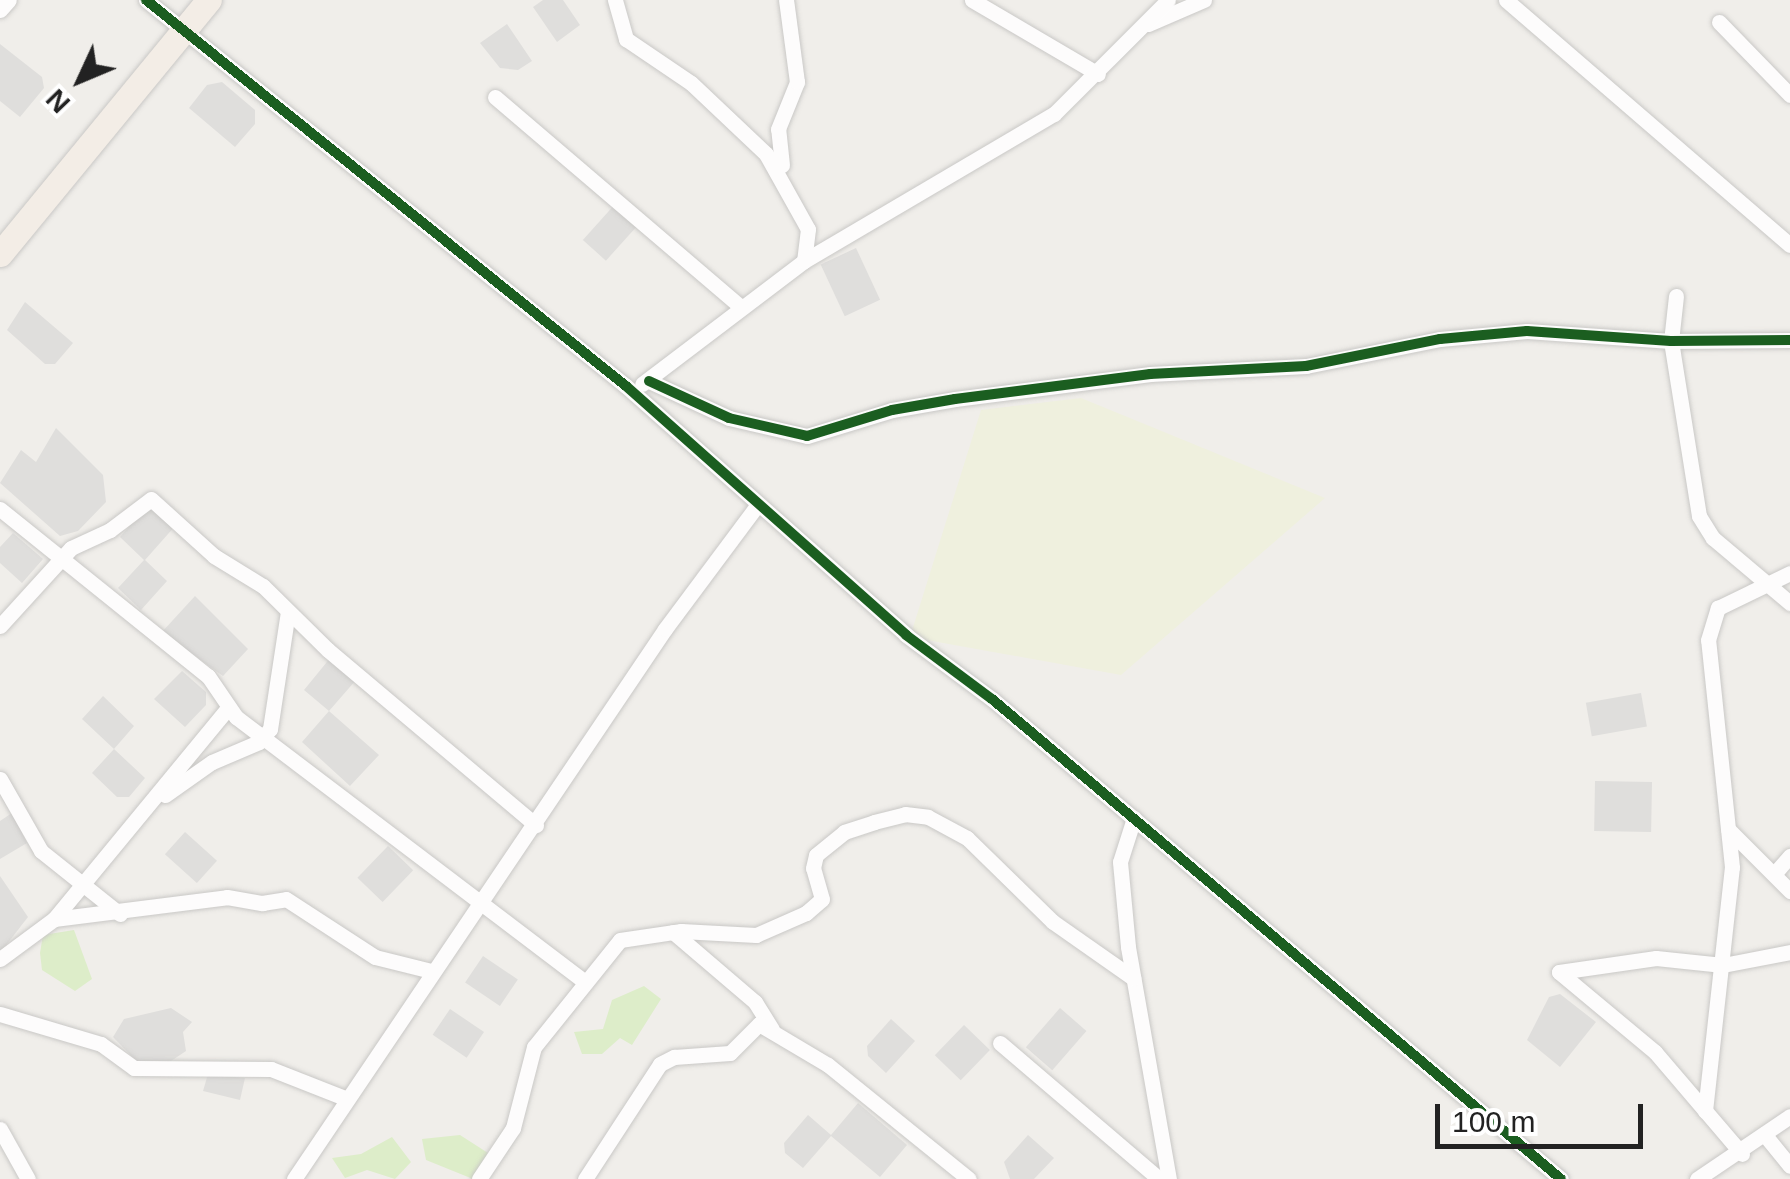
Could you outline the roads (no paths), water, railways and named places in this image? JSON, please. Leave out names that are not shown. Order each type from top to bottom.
[{"type":"main road","points":[[0,254],[209,0]]},
{"type":"street","points":[[0,10],[8,0]]},
{"type":"street","points":[[146,0],[626,386],[756,507],[1134,818],[1561,1179]]},
{"type":"street","points":[[615,0],[626,38],[691,83],[766,154],[790,186]]},
{"type":"street","points":[[786,0],[797,82],[776,150],[808,229],[804,261]]},
{"type":"street","points":[[972,0],[1098,74]]},
{"type":"street","points":[[626,386],[649,381],[740,306],[804,261],[1014,142],[1098,74],[1168,0]]},
{"type":"street","points":[[1148,24],[1204,0]]},
{"type":"street","points":[[1506,0],[1790,245]]},
{"type":"street","points":[[1718,22],[1790,95]]},
{"type":"street","points":[[495,97],[740,306]]},
{"type":"street","points":[[1676,296],[1671,341],[1698,516],[1713,538],[1790,603]]},
{"type":"street","points":[[649,381],[729,418],[807,436],[892,410],[955,399],[1150,374],[1306,366],[1440,339],[1527,331],[1671,341],[1790,340]]},
{"type":"street","points":[[0,626],[62,564],[76,544],[110,530],[151,499],[536,824]]},
{"type":"street","points":[[294,1179],[654,644],[756,507]]},
{"type":"street","points":[[0,510],[62,564],[208,676],[226,708],[584,981]]},
{"type":"street","points":[[1705,1111],[1732,868],[1708,640],[1718,608],[1790,574]]},
{"type":"street","points":[[158,798],[265,736],[279,697],[288,612]]},
{"type":"street","points":[[0,958],[54,919],[78,886],[158,798],[193,744],[226,708]]},
{"type":"street","points":[[0,780],[30,836],[78,886],[120,914]]},
{"type":"street","points":[[479,1179],[513,1128],[534,1047],[620,940],[673,932],[756,934],[806,913],[822,898],[813,868],[822,848],[844,832],[905,814],[928,817],[967,838],[1054,922],[1133,978]]},
{"type":"street","points":[[1134,818],[1120,862],[1133,978],[1169,1179]]},
{"type":"street","points":[[1728,829],[1790,891]]},
{"type":"street","points":[[1775,873],[1790,856]]},
{"type":"street","points":[[54,919],[120,914],[227,897],[262,904],[286,899],[376,957],[432,971]]},
{"type":"street","points":[[673,932],[755,1002],[772,1029]]},
{"type":"street","points":[[1742,1154],[1640,1037],[1560,972],[1656,958],[1723,965],[1790,952]]},
{"type":"street","points":[[0,1014],[101,1044],[134,1068],[272,1069],[347,1099]]},
{"type":"street","points":[[587,1178],[660,1064],[674,1057],[723,1056],[759,1024],[772,1029],[969,1179]]},
{"type":"street","points":[[1000,1043],[1159,1179]]},
{"type":"street","points":[[1683,1179],[1702,1175],[1742,1154],[1790,1116]]},
{"type":"street","points":[[0,1129],[24,1178]]},
{"type":"street","points":[[1764,1134],[1790,1166]]}]
